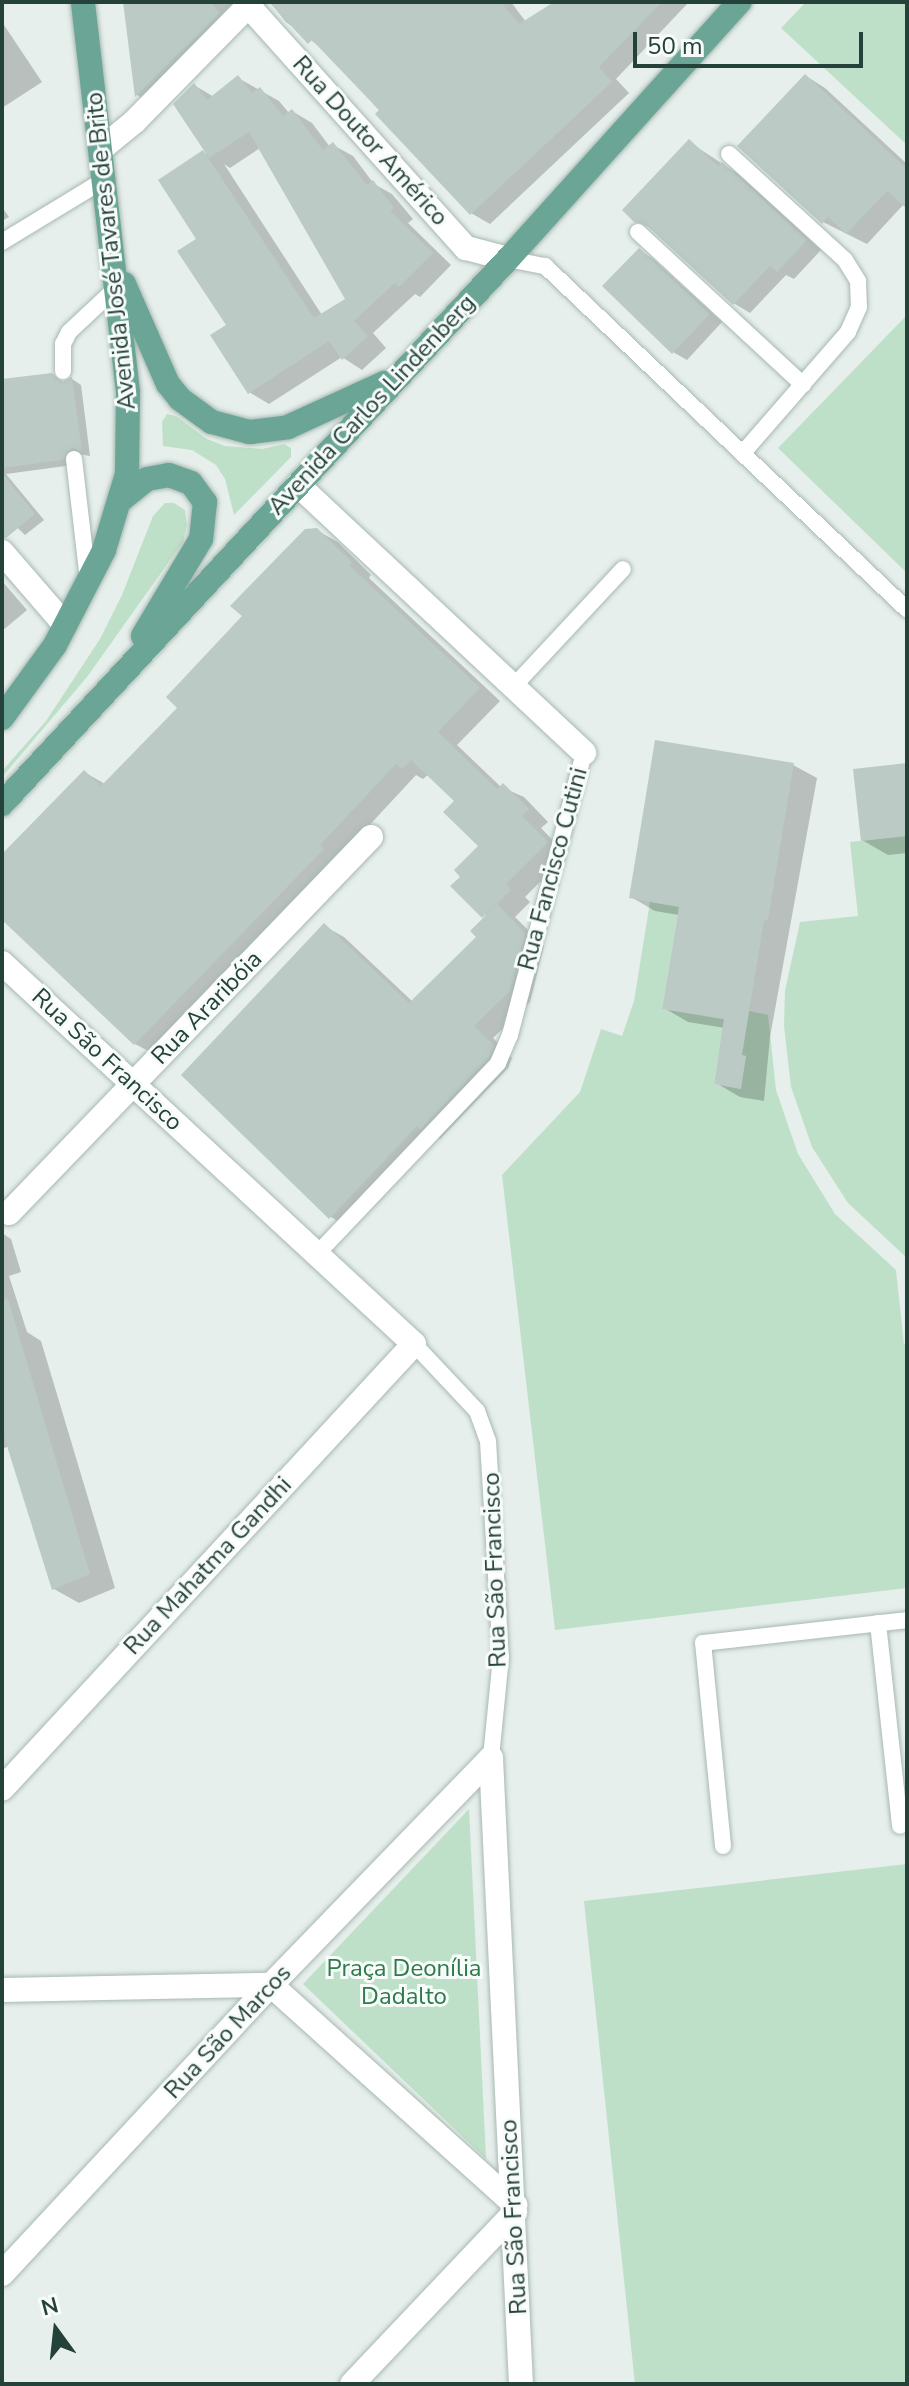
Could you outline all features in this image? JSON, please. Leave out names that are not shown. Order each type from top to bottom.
[{"type":"main road","name":"Avenida José Tavares de Brito","points":[[83,2],[130,419],[121,500]]},
{"type":"main road","name":"Avenida Carlos Lindenberg","points":[[2,804],[508,259],[739,2]]},
{"type":"main road","points":[[113,258],[168,384],[195,412],[212,422],[250,432],[288,427],[397,377]]},
{"type":"main road","points":[[2,718],[65,625],[104,550],[121,500],[147,479],[169,475],[181,478],[199,491],[206,516],[196,550],[115,682]]},
{"type":"street","points":[[101,149],[134,122],[249,3]]},
{"type":"street","name":"Rua Doutor Américo","points":[[249,3],[466,248],[508,259]]},
{"type":"street","name":"Rua Fancisco Cutini","points":[[298,485],[584,753]]},
{"type":"street","points":[[2,552],[65,625]]},
{"type":"street","name":"Rua Araribóia","points":[[9,1213],[371,837]]},
{"type":"street","name":"Rua São Francisco","points":[[2,963],[414,1344]]},
{"type":"street","name":"Rua Mahatma Gandhi","points":[[2,1789],[414,1344]]},
{"type":"street","name":"Rua São Francisco","points":[[491,1758],[521,2384]]},
{"type":"street","name":"Rua São Marcos","points":[[2,2274],[271,1985],[491,1758]]},
{"type":"street","points":[[2,1990],[271,1985],[515,2209],[352,2384]]},
{"type":"lane","points":[[729,154],[845,260],[858,281],[859,307],[848,332],[743,453]]},
{"type":"lane","points":[[2,242],[104,180]]},
{"type":"lane","points":[[638,232],[803,385]]},
{"type":"lane","points":[[508,259],[545,266],[907,609]]},
{"type":"lane","points":[[63,371],[63,344],[69,332],[116,288]]},
{"type":"lane","points":[[74,459],[88,580]]},
{"type":"lane","points":[[513,687],[623,569]]},
{"type":"lane","name":"Rua Fancisco Cutini","points":[[318,1253],[487,1079],[498,1063],[510,1035],[584,753]]},
{"type":"lane","name":"Rua São Francisco","points":[[414,1344],[477,1411],[488,1441],[501,1657],[491,1758]]},
{"type":"lane","points":[[723,1846],[703,1643],[907,1620]]},
{"type":"lane","points":[[878,1623],[900,1826]]},
{"type":"green space","points":[[806,2],[907,2],[907,145],[781,28]]},
{"type":"green space","points":[[907,315],[907,573],[778,448]]},
{"type":"green space","points":[[167,414],[176,416],[207,439],[225,446],[262,449],[284,444],[291,448],[291,457],[234,515],[225,479],[216,465],[192,450],[163,446],[162,422]]},
{"type":"green space","points":[[165,503],[174,503],[185,510],[187,525],[183,542],[87,677],[3,776],[2,771],[46,721],[100,639],[122,595],[153,516]]},
{"type":"green space","points":[[907,836],[907,1258],[848,1203],[812,1147],[791,1087],[784,1026],[785,991],[800,922],[858,916],[850,842]]},
{"type":"green space","points":[[650,902],[679,907],[662,1009],[747,1023],[749,1011],[768,1015],[776,1090],[798,1154],[835,1214],[896,1270],[904,1344],[907,1344],[907,1588],[555,1630],[502,1175],[580,1092],[601,1029],[622,1036],[634,1001]],"holes":[[[719,1052],[746,1056],[740,1089],[714,1084]]]},
{"type":"green space","name":"Praça Deonília Dadalto","points":[[469,1809],[481,2056],[486,2159],[303,1984]]},
{"type":"green space","points":[[907,1864],[907,2384],[635,2384],[584,1901]]},
{"type":"building","points":[[123,2],[210,2],[220,13],[135,97]]},
{"type":"building","points":[[269,2],[501,2],[519,24],[554,2],[662,2],[599,67],[612,82],[470,215],[375,114],[379,110],[312,40],[308,44]]},
{"type":"building","points":[[805,74],[907,169],[907,209],[887,191],[846,234],[828,217],[822,224],[737,146]]},
{"type":"building","points":[[238,75],[252,93],[260,87],[283,116],[292,109],[323,150],[333,142],[367,185],[373,180],[394,208],[390,211],[433,253],[399,287],[395,283],[354,321],[368,336],[342,360],[329,341],[248,394],[210,335],[226,325],[177,251],[196,239],[158,180],[203,150],[314,318],[345,299],[249,132],[209,158],[173,104],[194,83],[207,100]]},
{"type":"building","points":[[689,139],[718,166],[722,162],[807,240],[777,272],[770,266],[733,305],[645,224],[634,222],[622,210]]},
{"type":"building","points":[[639,248],[710,314],[672,354],[602,286]]},
{"type":"building","points":[[52,373],[62,382],[72,377],[82,452],[72,448],[63,460],[2,468],[2,379]]},
{"type":"building","points":[[2,473],[35,514],[6,538],[2,537]]},
{"type":"building","points":[[317,528],[352,562],[349,565],[480,688],[438,732],[497,789],[503,783],[529,809],[522,816],[548,842],[506,884],[511,890],[482,918],[450,886],[460,877],[454,870],[478,846],[443,812],[454,801],[411,760],[402,769],[396,764],[320,845],[324,849],[134,1045],[2,920],[2,854],[84,770],[101,786],[177,708],[166,697],[242,616],[230,606],[305,529]]},
{"type":"building","points":[[655,740],[794,763],[742,1055],[746,1056],[741,1089],[714,1084],[724,1019],[662,1009],[679,907],[629,898]]},
{"type":"building","points":[[907,763],[907,836],[861,841],[853,769]]},
{"type":"building","points":[[497,904],[525,933],[510,991],[474,1026],[494,1045],[489,1057],[420,1130],[417,1126],[329,1219],[181,1075],[324,923],[409,1003],[476,937],[470,931]]},
{"type":"building","points":[[8,1299],[90,1574],[52,1590],[2,1430],[2,1300]]}]
